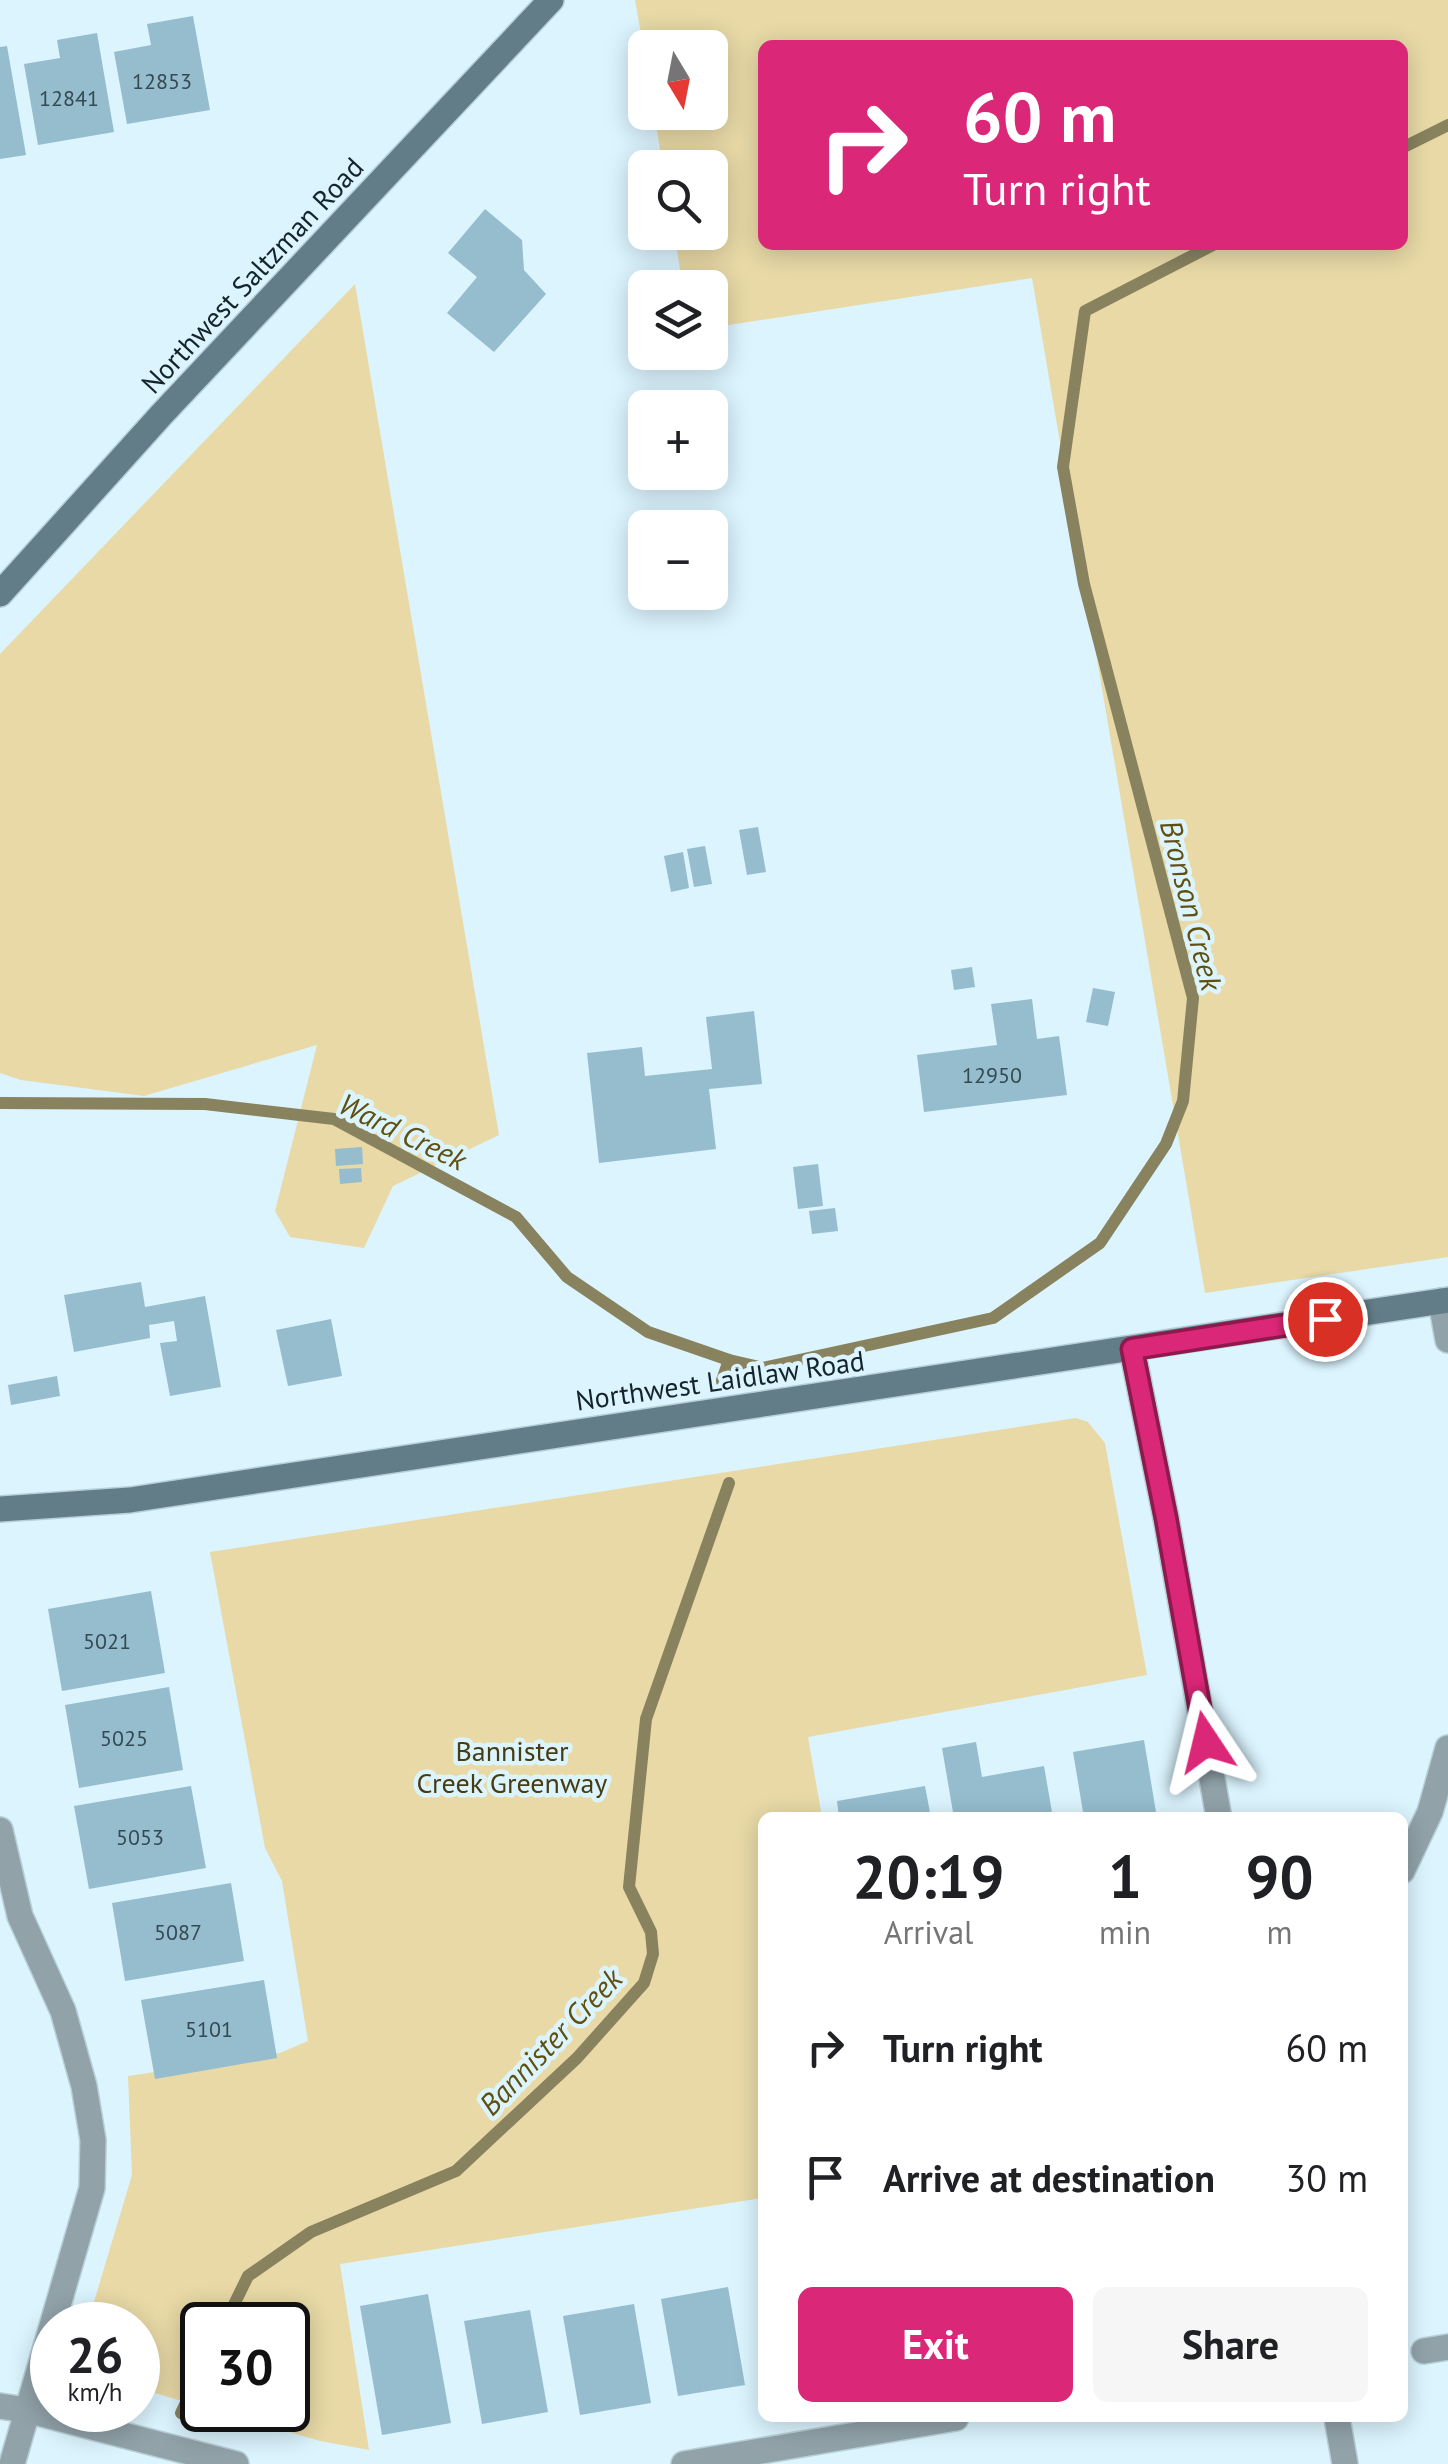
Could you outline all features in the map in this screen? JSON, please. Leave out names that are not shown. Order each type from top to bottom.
[{"type":"main road","name":"Northwest Saltzman Road","points":[[0,594],[551,0]]},
{"type":"main road","name":"Northwest Laidlaw Road","points":[[0,1509],[130,1500],[1445,1300]]},
{"type":"street","points":[[1445,1300],[1448,1340]]},
{"type":"street","points":[[1132,1349],[1218,1812]]},
{"type":"street","points":[[1408,1858],[1430,1812],[1448,1748]]},
{"type":"street","points":[[0,1830],[20,1916],[63,2011],[94,2140],[92,2188],[13,2408],[12,2464]]},
{"type":"street","points":[[13,2408],[236,2464]]},
{"type":"street","points":[[684,2464],[932,2422]]},
{"type":"street","points":[[1338,2422],[1346,2464]]},
{"type":"green space","points":[[635,0],[1448,0],[1448,1257],[1205,1293],[1032,278],[728,325],[728,270],[680,270],[677,250],[728,250],[728,150],[660,150],[657,130],[728,130],[728,30],[640,30]]},
{"type":"green space","points":[[355,284],[499,1135],[393,1186],[364,1248],[290,1237],[275,1211],[317,1045],[144,1096],[21,1080],[0,1073],[0,654]]},
{"type":"green space","name":"Bannister Creek Greenway","points":[[1076,1418],[1088,1422],[1105,1443],[1147,1675],[808,1737],[821,1812],[758,1812],[758,2199],[340,2264],[369,2450],[289,2432],[310,2432],[310,2302],[180,2302],[180,2400],[160,2395],[160,2302],[94,2302],[132,2175],[128,2076],[280,2053],[308,2041],[282,1881],[265,1848],[210,1552]]},
{"type":"building","points":[[193,16],[210,110],[127,124],[114,52],[151,45],[147,24]]},
{"type":"building","points":[[97,33],[114,132],[38,145],[24,64],[60,58],[57,40]]},
{"type":"building","points":[[7,46],[26,155],[0,159],[0,47]]},
{"type":"building","points":[[485,209],[522,240],[524,270],[546,294],[494,352],[447,313],[477,277],[448,253]]},
{"type":"building","points":[[758,827],[766,872],[747,875],[739,830]]},
{"type":"building","points":[[705,846],[712,884],[694,887],[687,849]]},
{"type":"building","points":[[683,852],[689,888],[671,892],[664,856]]},
{"type":"building","points":[[972,967],[975,987],[954,990],[951,970]]},
{"type":"building","points":[[1093,988],[1115,992],[1108,1026],[1086,1022]]},
{"type":"building","points":[[1032,999],[1037,1039],[1059,1036],[1067,1095],[924,1112],[917,1055],[997,1045],[991,1004]]},
{"type":"building","points":[[754,1011],[762,1084],[709,1089],[716,1149],[599,1163],[587,1053],[642,1047],[645,1076],[712,1069],[706,1017]]},
{"type":"building","points":[[362,1147],[363,1164],[336,1166],[335,1149]]},
{"type":"building","points":[[818,1164],[823,1206],[798,1209],[793,1167]]},
{"type":"building","points":[[361,1168],[362,1182],[340,1184],[339,1169]]},
{"type":"building","points":[[835,1208],[838,1231],[812,1234],[809,1211]]},
{"type":"building","points":[[141,1282],[145,1307],[205,1296],[221,1387],[170,1396],[160,1343],[177,1341],[174,1321],[149,1325],[150,1338],[74,1352],[64,1295]]},
{"type":"building","points":[[331,1319],[342,1376],[288,1386],[276,1330]]},
{"type":"building","points":[[57,1376],[60,1396],[11,1405],[8,1385]]},
{"type":"building","points":[[151,1591],[165,1673],[62,1691],[48,1609]]},
{"type":"building","points":[[169,1687],[183,1770],[79,1788],[65,1705]]},
{"type":"building","points":[[1144,1740],[1156,1812],[1083,1812],[1073,1752]]},
{"type":"building","points":[[976,1742],[982,1777],[1044,1766],[1052,1812],[953,1812],[942,1748]]},
{"type":"building","points":[[191,1786],[206,1868],[89,1889],[74,1806]]},
{"type":"building","points":[[925,1786],[930,1812],[838,1812],[837,1801]]},
{"type":"building","points":[[231,1883],[244,1961],[125,1981],[112,1903]]},
{"type":"building","points":[[264,1980],[277,2058],[155,2079],[141,2000]]},
{"type":"building","points":[[728,2287],[745,2385],[678,2396],[661,2299]]},
{"type":"building","points":[[428,2294],[451,2423],[382,2435],[360,2306]]},
{"type":"building","points":[[634,2304],[651,2403],[580,2415],[563,2316]]},
{"type":"building","points":[[530,2310],[548,2412],[482,2424],[464,2321]]},
{"type":"waterway","name":"Bronson Creek","points":[[1408,145],[1448,125]]},
{"type":"waterway","name":"Bronson Creek","points":[[0,1103],[205,1104],[334,1119],[516,1217],[567,1277],[648,1332],[763,1368],[993,1318],[1100,1243],[1166,1144],[1183,1101],[1193,998],[1084,584],[1063,467],[1085,311],[1203,250]]},
{"type":"waterway","name":"Bannister Creek","points":[[721,1383],[729,1360]]},
{"type":"waterway","name":"Bannister Creek","points":[[235,2302],[248,2276],[311,2232],[456,2171],[577,2058],[644,1983],[653,1954],[651,1932],[629,1887],[646,1719],[729,1483]]},
{"type":"route","points":[[1206,1742],[1132,1349],[1325,1319]]},
{"type":"water label","name":"Ward Creek","points":[[403,1131]]}]
